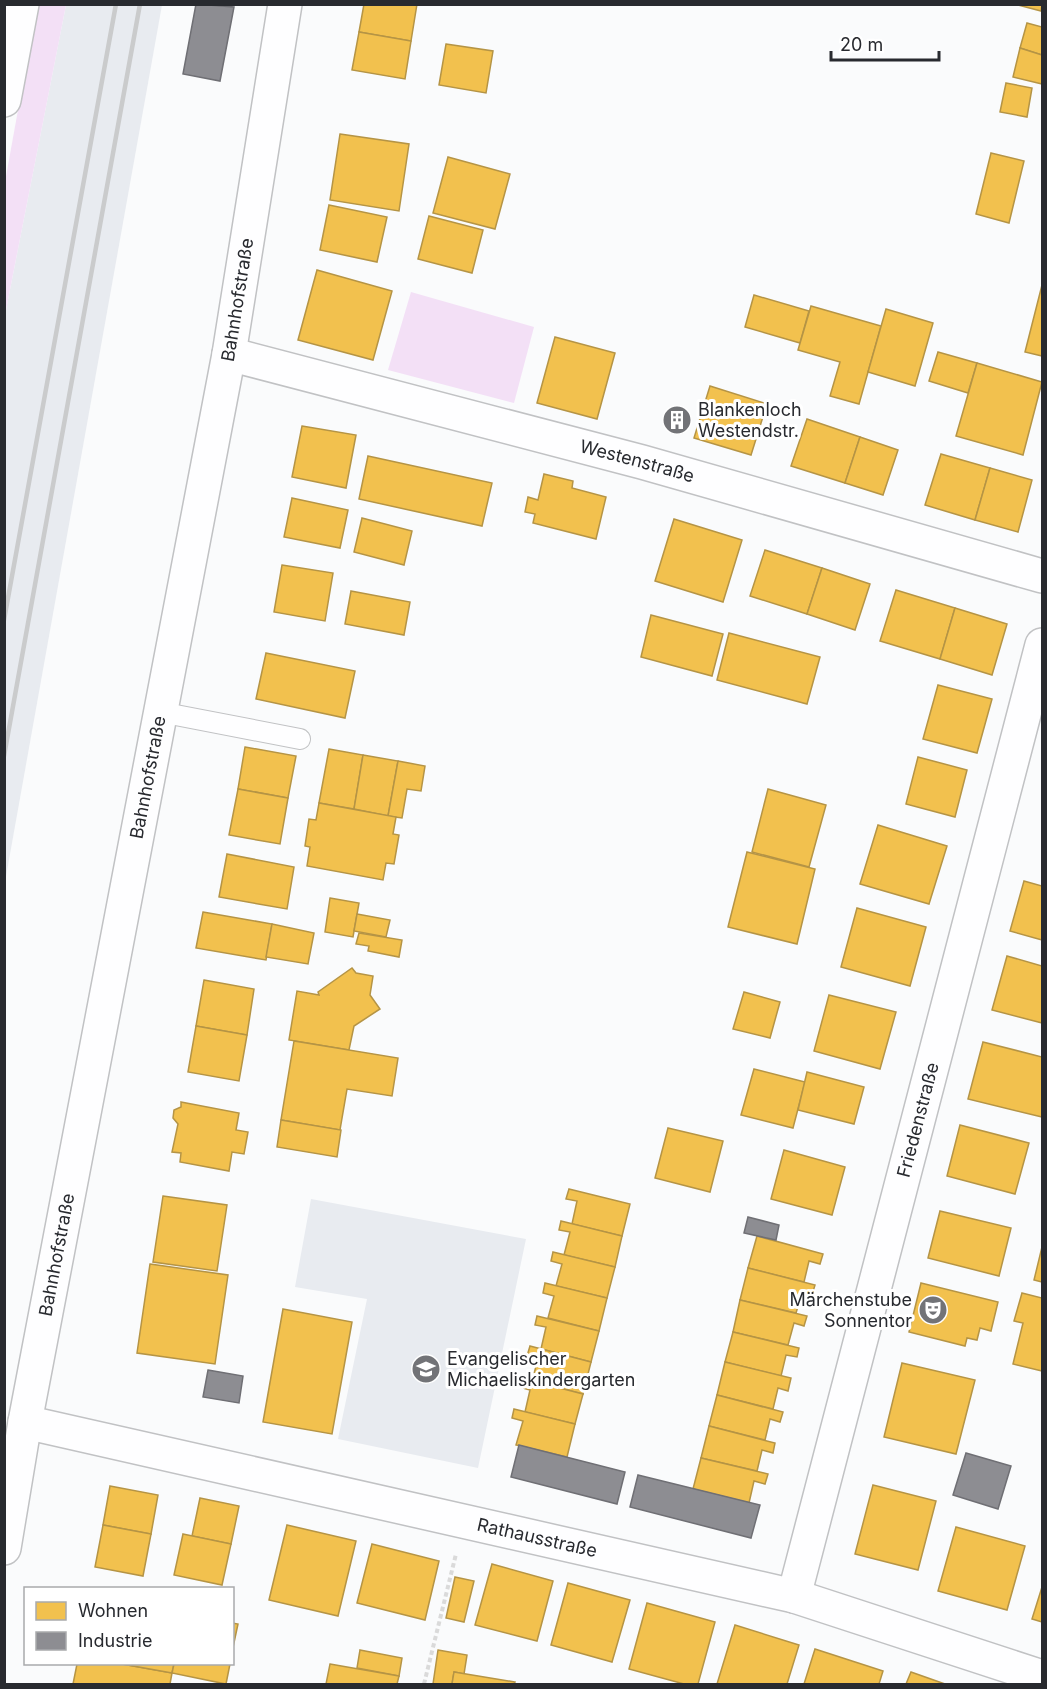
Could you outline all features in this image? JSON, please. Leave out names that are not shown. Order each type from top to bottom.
[{"type":"street","points":[[4,100],[22,4]]},
{"type":"street","name":"Bahnhofstraße","points":[[4,1548],[229,354],[285,4]]},
{"type":"street","name":"Westenstraße","points":[[229,354],[642,462],[1042,576]]},
{"type":"street","name":"Friedenstraße","points":[[794,1596],[1042,645]]},
{"type":"street","name":"Rathausstraße","points":[[26,1422],[794,1596],[1042,1677]]},
{"type":"lane","points":[[160,712],[300,739]]},
{"type":"path","points":[[424,1684],[464,1523]]},
{"type":"shaded area","points":[[37,5],[66,5],[5,315],[5,182]]},
{"type":"shaded area","points":[[66,5],[162,5],[5,882],[5,315]]},
{"type":"shaded area","points":[[411,292],[534,327],[514,403],[388,370]]},
{"type":"shaded area","name":"Evangelischer Michaeliskindergarten","points":[[311,1199],[526,1239],[478,1468],[338,1439],[367,1299],[295,1287]]},
{"type":"building: Wohnen","points":[[364,4],[417,4],[411,41],[359,32]]},
{"type":"building: Wohnen","points":[[1014,4],[1042,4],[1041,11]]},
{"type":"building: Wohnen","points":[[1027,23],[1042,27],[1042,55],[1020,48]]},
{"type":"building: Wohnen","points":[[359,32],[411,41],[405,79],[352,70]]},
{"type":"building: Wohnen","points":[[446,44],[493,51],[486,93],[439,85]]},
{"type":"building: Wohnen","points":[[1020,48],[1042,55],[1042,84],[1013,77]]},
{"type":"building: Wohnen","points":[[1006,83],[1032,88],[1027,117],[1000,112]]},
{"type":"building: Wohnen","points":[[340,134],[409,144],[399,211],[330,200]]},
{"type":"building: Wohnen","points":[[991,153],[1024,161],[1009,223],[976,214]]},
{"type":"building: Wohnen","points":[[448,157],[510,174],[495,229],[433,213]]},
{"type":"building: Wohnen","points":[[329,205],[387,217],[377,262],[320,250]]},
{"type":"building: Wohnen","points":[[429,216],[483,230],[472,273],[418,259]]},
{"type":"building: Wohnen","points":[[317,270],[392,291],[373,360],[298,340]]},
{"type":"building: Wohnen","points":[[1042,285],[1042,356],[1025,352]]},
{"type":"building: Wohnen","points":[[754,295],[809,311],[800,343],[745,327]]},
{"type":"building: Wohnen","points":[[811,306],[881,326],[859,404],[830,396],[840,362],[798,350]]},
{"type":"building: Wohnen","points":[[886,309],[933,323],[915,386],[868,372]]},
{"type":"building: Wohnen","points":[[555,337],[615,353],[597,419],[537,403]]},
{"type":"building: Wohnen","points":[[938,352],[977,363],[968,393],[929,381]]},
{"type":"building: Wohnen","points":[[977,363],[1042,382],[1023,455],[956,436]]},
{"type":"building: Wohnen","points":[[710,386],[767,404],[751,455],[694,438]]},
{"type":"building: Wohnen","name":"Blankenloch Westendstr.","points":[[672,413],[686,417],[683,428],[669,424]]},
{"type":"building: Wohnen","points":[[807,419],[860,437],[845,483],[791,466]]},
{"type":"building: Wohnen","points":[[302,426],[356,435],[346,488],[292,477]]},
{"type":"building: Wohnen","points":[[860,437],[898,450],[883,495],[845,483]]},
{"type":"building: Wohnen","points":[[941,454],[990,468],[975,520],[925,505]]},
{"type":"building: Wohnen","points":[[368,456],[492,483],[482,526],[359,499]]},
{"type":"building: Wohnen","points":[[990,468],[1032,480],[1018,532],[975,520]]},
{"type":"building: Wohnen","points":[[544,474],[573,481],[572,488],[606,497],[596,539],[533,523],[535,514],[525,512],[528,497],[538,500]]},
{"type":"building: Wohnen","points":[[292,498],[348,510],[340,548],[284,537]]},
{"type":"building: Wohnen","points":[[362,518],[412,531],[404,565],[354,552]]},
{"type":"building: Wohnen","points":[[674,519],[742,540],[723,602],[655,581]]},
{"type":"building: Wohnen","points":[[765,550],[822,568],[807,614],[750,596]]},
{"type":"building: Wohnen","points":[[282,565],[333,573],[325,621],[274,612]]},
{"type":"building: Wohnen","points":[[822,568],[870,584],[855,630],[807,614]]},
{"type":"building: Wohnen","points":[[896,590],[955,608],[940,659],[880,641]]},
{"type":"building: Wohnen","points":[[351,591],[410,602],[404,635],[345,624]]},
{"type":"building: Wohnen","points":[[955,608],[1007,624],[992,675],[940,659]]},
{"type":"building: Wohnen","points":[[651,615],[723,634],[712,676],[641,657]]},
{"type":"building: Wohnen","points":[[729,633],[820,657],[807,704],[717,680]]},
{"type":"building: Wohnen","points":[[266,653],[355,671],[345,718],[256,699]]},
{"type":"building: Wohnen","points":[[938,685],[992,699],[977,753],[923,739]]},
{"type":"building: Wohnen","points":[[245,747],[296,756],[288,798],[238,789]]},
{"type":"building: Wohnen","points":[[329,749],[363,755],[354,809],[319,803]]},
{"type":"building: Wohnen","points":[[363,755],[398,761],[388,816],[354,809]]},
{"type":"building: Wohnen","points":[[918,757],[967,770],[955,817],[906,804]]},
{"type":"building: Wohnen","points":[[398,761],[425,766],[421,791],[407,789],[402,818],[388,816]]},
{"type":"building: Wohnen","points":[[238,789],[288,798],[280,844],[229,835]]},
{"type":"building: Wohnen","points":[[768,789],[826,805],[809,867],[752,852]]},
{"type":"building: Wohnen","points":[[319,803],[396,817],[393,834],[399,835],[394,864],[386,863],[383,880],[307,866],[310,847],[305,846],[309,819],[316,820]]},
{"type":"building: Wohnen","points":[[878,825],[947,846],[929,904],[860,884]]},
{"type":"building: Wohnen","points":[[747,852],[815,869],[797,944],[728,927]]},
{"type":"building: Wohnen","points":[[227,854],[294,867],[287,909],[219,897]]},
{"type":"building: Wohnen","points":[[1024,881],[1042,886],[1042,940],[1010,931]]},
{"type":"building: Wohnen","points":[[330,898],[359,903],[353,937],[325,932]]},
{"type":"building: Wohnen","points":[[857,908],[926,927],[910,986],[841,967]]},
{"type":"building: Wohnen","points":[[203,912],[272,924],[266,960],[196,948]]},
{"type":"building: Wohnen","points":[[357,914],[390,920],[386,937],[354,931]]},
{"type":"building: Wohnen","points":[[272,924],[314,933],[308,964],[266,957]]},
{"type":"building: Wohnen","points":[[359,933],[402,940],[399,957],[368,951],[369,946],[356,944]]},
{"type":"building: Wohnen","points":[[1007,956],[1042,966],[1042,1023],[992,1010]]},
{"type":"building: Wohnen","points":[[352,968],[356,973],[373,976],[370,995],[380,1009],[354,1026],[349,1050],[289,1040],[297,991],[319,995],[318,992]]},
{"type":"building: Wohnen","points":[[204,980],[254,989],[247,1035],[196,1026]]},
{"type":"building: Wohnen","points":[[744,992],[780,1002],[770,1038],[733,1029]]},
{"type":"building: Wohnen","points":[[829,995],[896,1012],[880,1069],[814,1051]]},
{"type":"building: Wohnen","points":[[196,1026],[247,1035],[239,1081],[188,1072]]},
{"type":"building: Wohnen","points":[[294,1041],[398,1058],[392,1096],[347,1089],[340,1130],[281,1120]]},
{"type":"building: Wohnen","points":[[983,1042],[1042,1057],[1042,1117],[968,1099]]},
{"type":"building: Wohnen","points":[[754,1069],[805,1082],[793,1128],[741,1115]]},
{"type":"building: Wohnen","points":[[807,1072],[864,1087],[854,1124],[798,1110]]},
{"type":"building: Wohnen","points":[[181,1102],[239,1113],[236,1130],[248,1132],[244,1154],[232,1152],[229,1171],[180,1162],[181,1153],[172,1152],[178,1124],[173,1118],[174,1110],[181,1107]]},
{"type":"building: Wohnen","points":[[281,1120],[341,1130],[337,1157],[277,1147]]},
{"type":"building: Wohnen","points":[[960,1125],[1029,1143],[1015,1194],[947,1176]]},
{"type":"building: Wohnen","points":[[668,1128],[723,1141],[710,1192],[655,1178]]},
{"type":"building: Wohnen","points":[[784,1150],[845,1167],[832,1215],[771,1199]]},
{"type":"building: Wohnen","points":[[569,1189],[630,1204],[622,1236],[572,1224],[577,1201],[566,1199]]},
{"type":"building: Wohnen","points":[[163,1196],[227,1205],[217,1271],[153,1262]]},
{"type":"building: Wohnen","points":[[940,1211],[1011,1228],[999,1276],[928,1258]]},
{"type":"building: Wohnen","points":[[561,1221],[622,1236],[615,1267],[564,1255],[570,1232],[559,1230]]},
{"type":"building: Wohnen","points":[[757,1236],[823,1254],[820,1264],[809,1261],[804,1282],[748,1268]]},
{"type":"building: Wohnen","points":[[1042,1247],[1042,1282],[1034,1280]]},
{"type":"building: Wohnen","points":[[553,1252],[615,1267],[607,1298],[556,1286],[562,1264],[551,1261]]},
{"type":"building: Wohnen","points":[[150,1264],[228,1275],[215,1364],[137,1353]]},
{"type":"building: Wohnen","points":[[748,1268],[815,1285],[812,1295],[802,1293],[796,1313],[740,1300]]},
{"type":"building: Wohnen","points":[[545,1283],[607,1298],[599,1331],[548,1318],[554,1296],[543,1293]]},
{"type":"building: Wohnen","points":[[921,1283],[998,1302],[991,1331],[980,1328],[977,1340],[967,1338],[965,1346],[909,1332]]},
{"type":"building: Wohnen","points":[[1022,1293],[1042,1298],[1042,1371],[1013,1364],[1023,1323],[1014,1321]]},
{"type":"building: Wohnen","points":[[740,1300],[807,1316],[804,1326],[794,1323],[788,1345],[733,1332]]},
{"type":"building: Wohnen","points":[[283,1309],[352,1322],[332,1434],[263,1422]]},
{"type":"building: Wohnen","points":[[537,1316],[599,1331],[591,1362],[541,1349],[546,1327],[535,1325]]},
{"type":"building: Wohnen","points":[[733,1332],[799,1348],[797,1357],[786,1355],[781,1376],[725,1362]]},
{"type":"building: Wohnen","points":[[530,1346],[591,1362],[583,1394],[532,1381],[538,1359],[527,1356]]},
{"type":"building: Wohnen","points":[[725,1362],[791,1378],[788,1391],[778,1388],[773,1409],[717,1395]]},
{"type":"building: Wohnen","points":[[902,1363],[975,1380],[956,1454],[884,1437]]},
{"type":"building: Wohnen","points":[[521,1378],[583,1394],[575,1424],[525,1412],[530,1390],[519,1387]]},
{"type":"building: Wohnen","points":[[717,1395],[783,1412],[780,1422],[770,1419],[765,1440],[709,1426]]},
{"type":"building: Wohnen","points":[[514,1409],[575,1424],[567,1457],[516,1445],[523,1421],[512,1418]]},
{"type":"building: Wohnen","points":[[709,1426],[775,1443],[773,1453],[762,1450],[757,1471],[701,1458]]},
{"type":"building: Wohnen","points":[[701,1458],[768,1474],[765,1484],[754,1481],[749,1503],[693,1489]]},
{"type":"building: Wohnen","points":[[873,1485],[936,1501],[918,1570],[855,1554]]},
{"type":"building: Wohnen","points":[[110,1486],[158,1495],[151,1534],[103,1525]]},
{"type":"building: Wohnen","points":[[200,1498],[239,1506],[231,1544],[192,1536]]},
{"type":"building: Wohnen","points":[[103,1525],[151,1534],[143,1576],[95,1567]]},
{"type":"building: Wohnen","points":[[287,1525],[356,1541],[338,1616],[269,1600]]},
{"type":"building: Wohnen","points":[[956,1527],[1025,1546],[1007,1610],[938,1591]]},
{"type":"building: Wohnen","points":[[183,1534],[231,1544],[222,1585],[174,1575]]},
{"type":"building: Wohnen","points":[[372,1544],[439,1561],[425,1620],[357,1603]]},
{"type":"building: Wohnen","points":[[492,1564],[553,1581],[537,1641],[475,1625]]},
{"type":"building: Wohnen","points":[[455,1577],[474,1581],[464,1622],[446,1618]]},
{"type":"building: Wohnen","points":[[568,1583],[630,1600],[612,1662],[551,1645]]},
{"type":"building: Wohnen","points":[[1042,1587],[1042,1622],[1032,1619]]},
{"type":"building: Wohnen","points":[[647,1603],[715,1622],[698,1684],[684,1684],[629,1669]]},
{"type":"building: Wohnen","points":[[234,1623],[238,1624],[234,1643]]},
{"type":"building: Wohnen","points":[[735,1625],[799,1645],[787,1684],[717,1684]]},
{"type":"building: Wohnen","points":[[815,1649],[883,1671],[879,1684],[804,1684]]},
{"type":"building: Wohnen","points":[[360,1650],[402,1658],[399,1676],[357,1668]]},
{"type":"building: Wohnen","points":[[438,1650],[467,1655],[464,1674],[454,1672],[452,1684],[433,1684]]},
{"type":"building: Wohnen","points":[[330,1664],[399,1676],[397,1684],[326,1684]]},
{"type":"building: Wohnen","points":[[77,1665],[128,1665],[172,1673],[170,1684],[73,1684]]},
{"type":"building: Wohnen","points":[[128,1665],[174,1665],[172,1673]]},
{"type":"building: Wohnen","points":[[174,1665],[230,1665],[226,1684],[172,1673]]},
{"type":"building: Wohnen","points":[[454,1672],[515,1682],[514,1684],[452,1684]]},
{"type":"building: Wohnen","points":[[911,1672],[945,1684],[906,1684]]},
{"type":"building: Industrie","points":[[196,4],[234,7],[220,81],[183,74]]},
{"type":"building: Industrie","points":[[748,1217],[779,1225],[776,1240],[744,1233]]},
{"type":"building: Industrie","points":[[208,1370],[243,1376],[239,1403],[203,1397]]},
{"type":"building: Industrie","points":[[519,1445],[625,1472],[617,1504],[511,1477]]},
{"type":"building: Industrie","points":[[966,1453],[1011,1466],[998,1509],[953,1495]]},
{"type":"building: Industrie","points":[[638,1475],[760,1505],[751,1538],[630,1507]]},
{"type":"railway","points":[[4,620],[116,4]]},
{"type":"railway","points":[[4,756],[140,4]]},
{"type":"place","name":"Blankenloch Westendstr.","points":[[677,420]]},
{"type":"place","name":"Märchenstube Sonnentor","points":[[933,1310]]},
{"type":"place","name":"Evangelischer Michaeliskindergarten","points":[[426,1369]]}]
